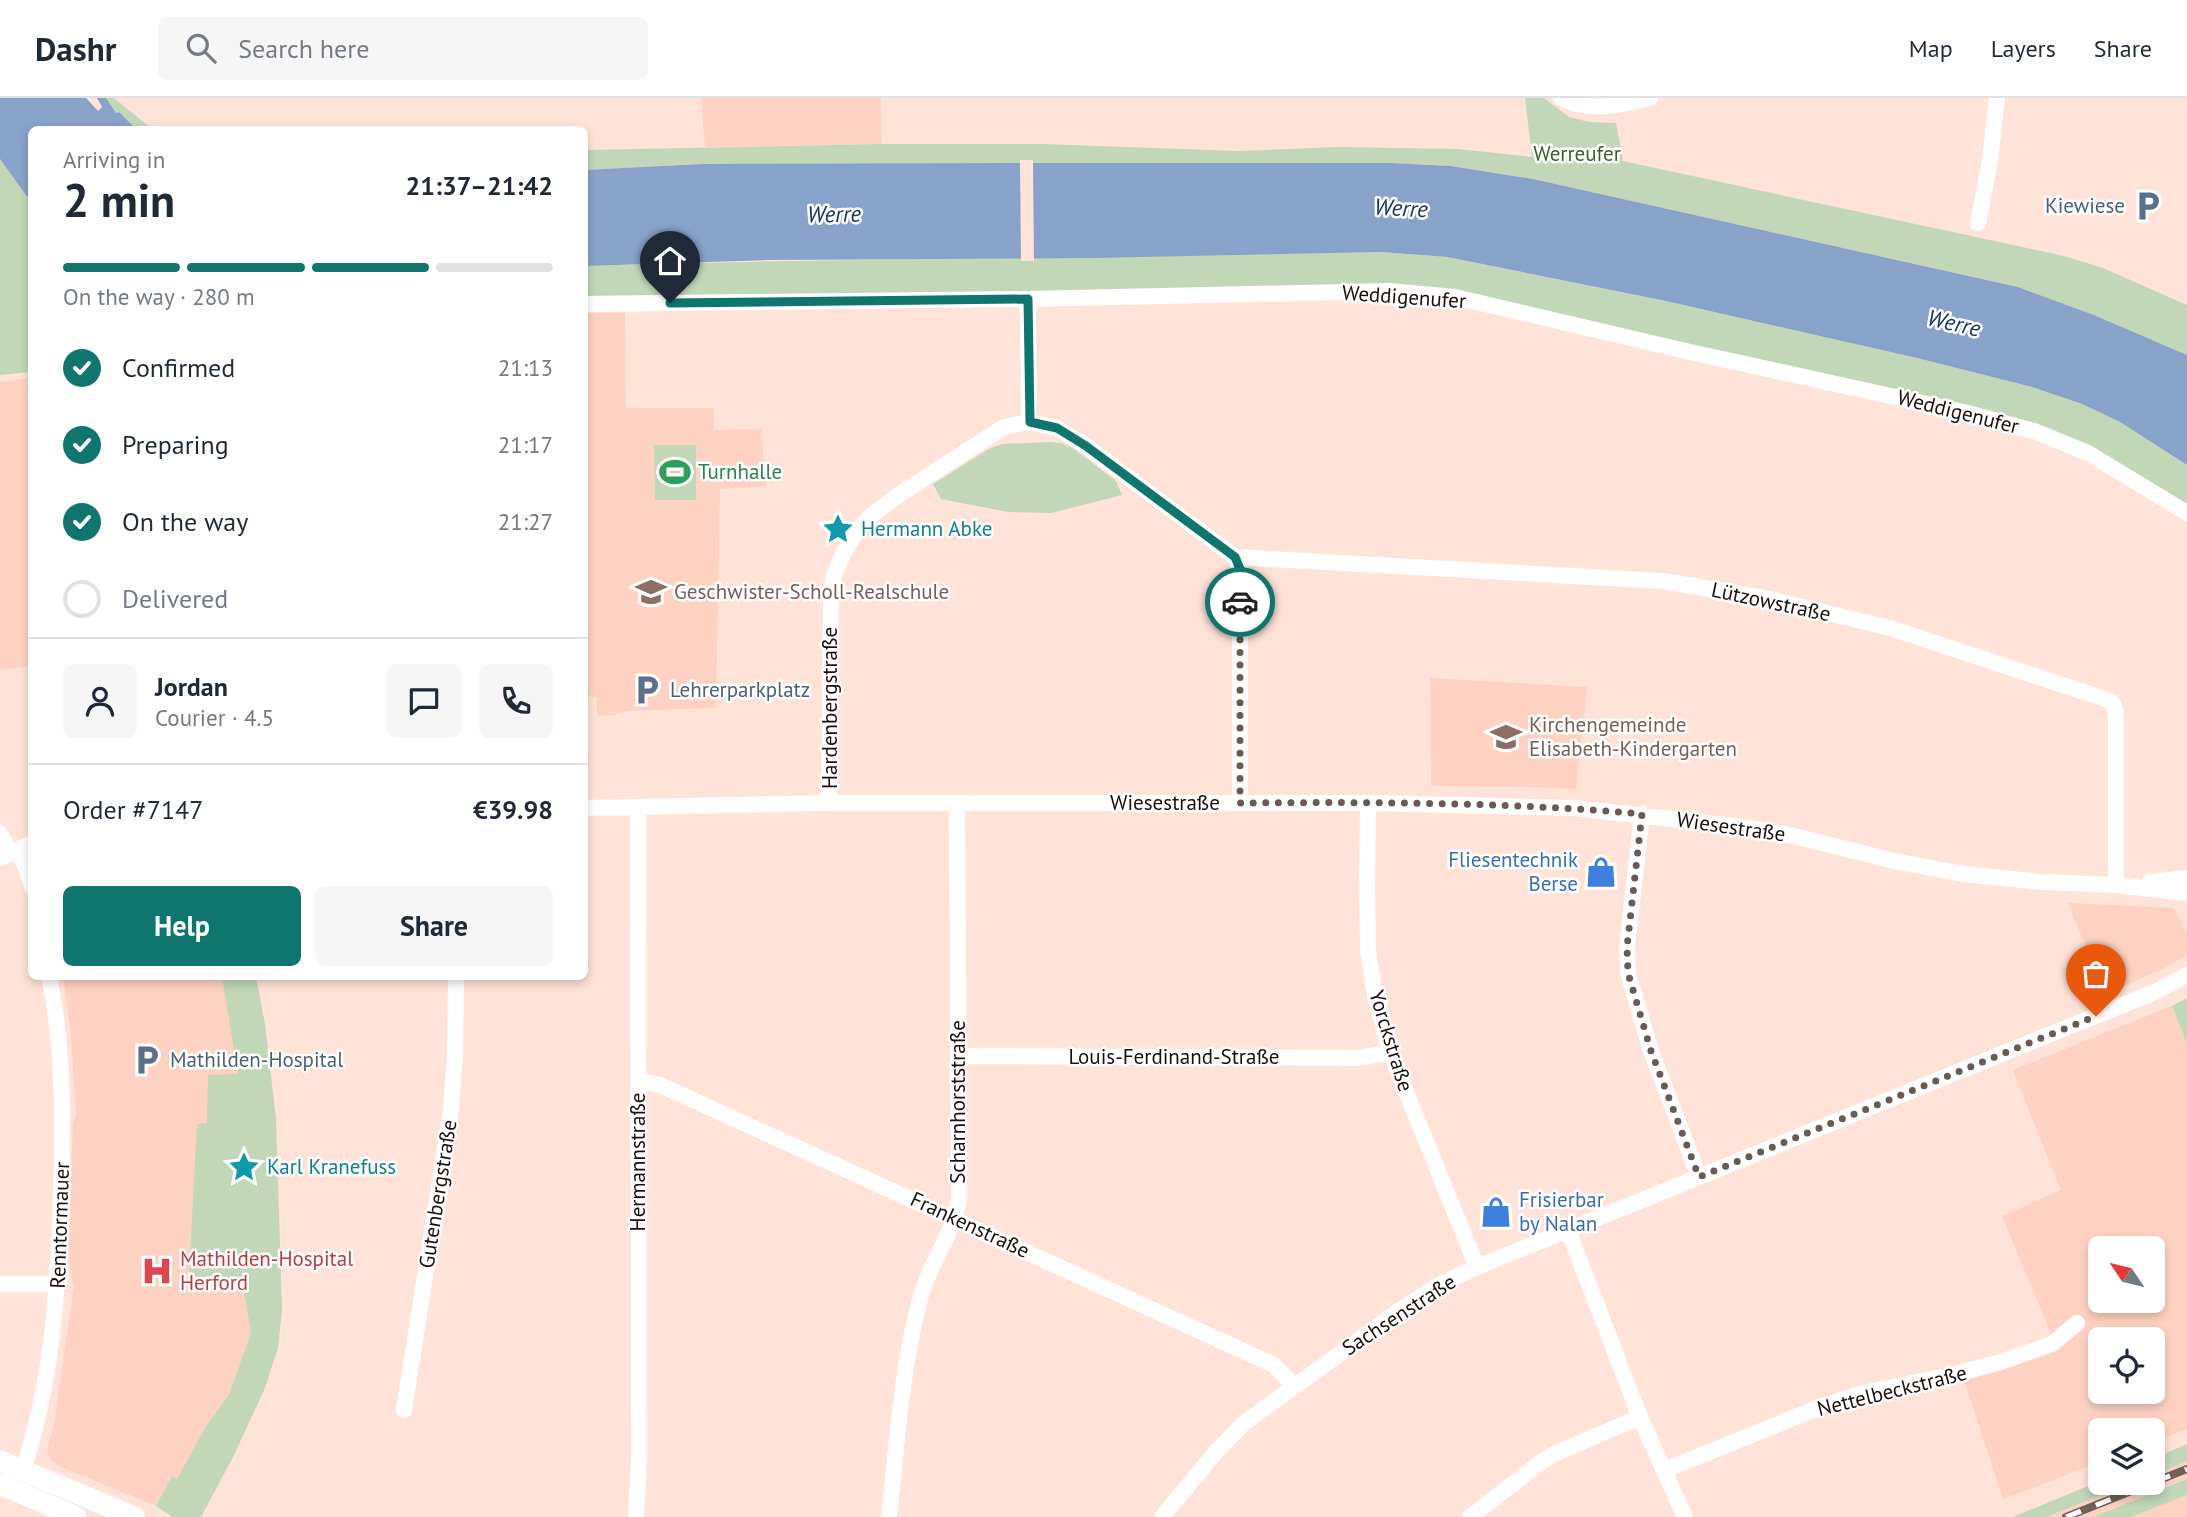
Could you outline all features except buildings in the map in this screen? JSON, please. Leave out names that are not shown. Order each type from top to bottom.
[{"type":"main road","points":[[0,1461],[134,1517]]},
{"type":"main road","points":[[0,1484],[76,1517]]},
{"type":"street","points":[[1560,98],[1591,108],[1611,107],[1650,98]]},
{"type":"street","points":[[1978,223],[1990,161],[1997,98]]},
{"type":"street","name":"Weddigenufer","points":[[588,304],[1028,299],[1389,291],[1455,297],[1968,413],[2034,431],[2088,453],[2187,513]]},
{"type":"street","points":[[1028,299],[1030,422],[1057,428],[1086,446],[1235,557],[1240,569],[1240,803]]},
{"type":"street","name":"Hardenbergstraße","points":[[829,803],[831,596],[834,575],[843,554],[856,532],[872,515],[897,496],[1004,427],[1030,422]]},
{"type":"street","name":"Lützowstraße","points":[[1235,557],[1663,581],[1765,598],[1890,628],[2108,700],[2113,704],[2116,713],[2116,885]]},
{"type":"street","name":"Wiesestraße","points":[[588,808],[829,803],[1368,803],[1573,808],[1743,827],[1963,874],[2187,893]]},
{"type":"street","name":"Scharnhorststraße","points":[[889,1517],[906,1358],[913,1325],[921,1293],[956,1219],[959,1199],[957,803]]},
{"type":"street","name":"Yorckstraße","points":[[1368,803],[1368,950],[1375,996],[1390,1052],[1477,1267]]},
{"type":"street","name":"Hermannstraße","points":[[636,1517],[639,1459],[638,808]]},
{"type":"street","points":[[1642,814],[1627,947],[1628,973],[1651,1051],[1699,1177]]},
{"type":"street","points":[[0,833],[28,873]]},
{"type":"street","name":"Wiesestraße","points":[[2116,885],[2187,878]]},
{"type":"street","name":"Sachsenstraße","points":[[1162,1517],[1243,1424],[1400,1310],[1439,1285],[1477,1267],[2146,996],[2187,975]]},
{"type":"street","name":"Renntormauer","points":[[23,1470],[45,1388],[59,1284],[63,1094],[49,980]]},
{"type":"street","name":"Gutenbergstraße","points":[[404,1410],[451,1110],[456,980]]},
{"type":"street","name":"Louis-Ferdinand-Straße","points":[[958,1056],[1360,1058],[1390,1052]]},
{"type":"street","name":"Frankenstraße","points":[[638,1080],[660,1085],[1274,1365],[1294,1386]]},
{"type":"street","points":[[1568,1230],[1640,1417],[1685,1517]]},
{"type":"street","points":[[0,1284],[59,1284]]},
{"type":"street","name":"Nettelbeckstraße","points":[[1665,1470],[1824,1406],[1868,1392],[2001,1362],[2052,1344],[2077,1323]]},
{"type":"street","points":[[1470,1517],[1554,1454],[1640,1417]]},
{"type":"shaded area","points":[[701,98],[881,98],[882,144],[705,147]]},
{"type":"shaded area","name":"Geschwister-Scholl-Realschule","points":[[588,313],[625,313],[626,408],[714,408],[714,430],[761,429],[766,486],[720,489],[716,708],[627,711],[597,716],[597,697],[588,696]]},
{"type":"shaded area","points":[[28,378],[28,666],[0,670],[0,382]]},
{"type":"shaded area","name":"Kirchengemeinde Elisabeth-Kindergarten","points":[[1430,678],[1587,687],[1576,789],[1431,786]]},
{"type":"shaded area","points":[[2068,903],[2174,908],[2187,934],[2187,955],[2163,969],[2105,994]]},
{"type":"shaded area","name":"Mathilden-Hospital Herford","points":[[63,980],[223,980],[238,1074],[243,1287],[251,1333],[229,1394],[206,1426],[177,1479],[172,1477],[156,1506],[59,1466],[51,1460],[47,1451],[54,1423],[74,1287],[68,1256],[73,1123],[76,1115],[71,1035]]},
{"type":"shaded area","points":[[2172,1006],[2187,1044],[2187,1429],[2165,1437],[2165,1418],[2088,1418],[2088,1467],[2003,1499],[1964,1380],[2057,1348],[2002,1216],[2061,1190],[2013,1070]]},
{"type":"shaded area","points":[[2187,1461],[2187,1479],[2165,1488],[2165,1470]]},
{"type":"shaded area","points":[[2101,1495],[2147,1495],[2093,1517],[2046,1517]]},
{"type":"shaded area","points":[[2187,1495],[2187,1517],[2131,1517]]},
{"type":"green space","points":[[106,98],[114,98],[148,126],[133,126],[119,112],[116,113]]},
{"type":"green space","name":"Werreufer","points":[[1525,98],[1544,98],[1569,117],[1589,122],[1616,123],[1623,161],[2064,256],[2103,268],[2187,305],[2187,355],[2094,315],[2018,287],[1533,179],[1451,166],[1390,163],[702,164],[588,170],[588,150],[882,144],[1042,144],[1238,151],[1337,147],[1458,149],[1532,157]]},
{"type":"green space","points":[[0,159],[28,197],[28,372],[0,375]]},
{"type":"green space","points":[[1381,252],[1447,257],[1666,301],[2032,387],[2082,404],[2120,422],[2187,465],[2187,505],[2103,453],[2062,436],[1455,292],[588,296],[588,266]]},
{"type":"green space","points":[[1061,443],[1074,449],[1116,481],[1122,495],[1051,513],[1008,512],[941,499],[933,484],[989,449],[1002,444]]},
{"type":"green space","name":"Turnhalle","points":[[654,445],[696,445],[696,500],[655,500]]},
{"type":"green space","points":[[222,980],[257,980],[265,1024],[276,1119],[282,1309],[278,1348],[265,1388],[201,1517],[173,1517],[156,1506],[172,1476],[177,1479],[206,1426],[229,1394],[251,1333],[243,1287],[189,1275],[197,1124],[207,1123],[208,1075],[238,1074]]},
{"type":"green space","points":[[2187,998],[2187,1044],[2172,1006]]},
{"type":"green space","points":[[2187,1444],[2187,1461],[2165,1470],[2165,1454]]},
{"type":"green space","points":[[2187,1479],[2187,1495],[2131,1517],[2093,1517],[2147,1495],[2165,1495],[2165,1488]]},
{"type":"green space","points":[[2088,1486],[2088,1495],[2101,1495],[2046,1517],[2013,1517]]},
{"type":"water","points":[[0,98],[86,98],[98,111],[102,107],[97,98],[106,98],[116,113],[119,112],[133,126],[28,126],[28,198],[0,159]]},
{"type":"water","name":"Werre","points":[[1390,163],[1451,166],[1533,179],[2018,287],[2094,315],[2187,355],[2187,465],[2120,422],[2082,404],[2032,387],[1666,301],[1447,257],[1381,252],[1093,258],[769,260],[588,266],[588,170],[702,164]]},
{"type":"pier","points":[[1020,160],[1033,160],[1034,261],[1021,261]]},
{"type":"railway","points":[[2066,1517],[2187,1469]]},
{"type":"way so far","points":[[1240,602],[1240,803],[1552,807],[1642,814],[1627,947],[1628,973],[1651,1051],[1699,1177],[2096,1016]]},
{"type":"place","name":"Kiewiese","points":[[2148,206]]},
{"type":"place","name":"Turnhalle","points":[[675,472]]},
{"type":"place","name":"Hermann Abke","points":[[838,529]]},
{"type":"place","name":"Geschwister-Scholl-Realschule","points":[[651,592]]},
{"type":"place","name":"Lehrerparkplatz","points":[[647,690]]},
{"type":"place","name":"Kirchengemeinde Elisabeth-Kindergarten","points":[[1506,737]]},
{"type":"place","name":"Fliesentechnik Berse","points":[[1601,872]]},
{"type":"place","name":"Mathilden-Hospital","points":[[147,1060]]},
{"type":"place","name":"Karl Kranefuss","points":[[244,1167]]},
{"type":"place","name":"Frisierbar by Nalan","points":[[1496,1212]]},
{"type":"place","name":"Mathilden-Hospital Herford","points":[[157,1271]]},
{"type":"route","points":[[670,303],[1028,299],[1030,422],[1057,428],[1086,446],[1235,557],[1240,569],[1240,602]]}]
